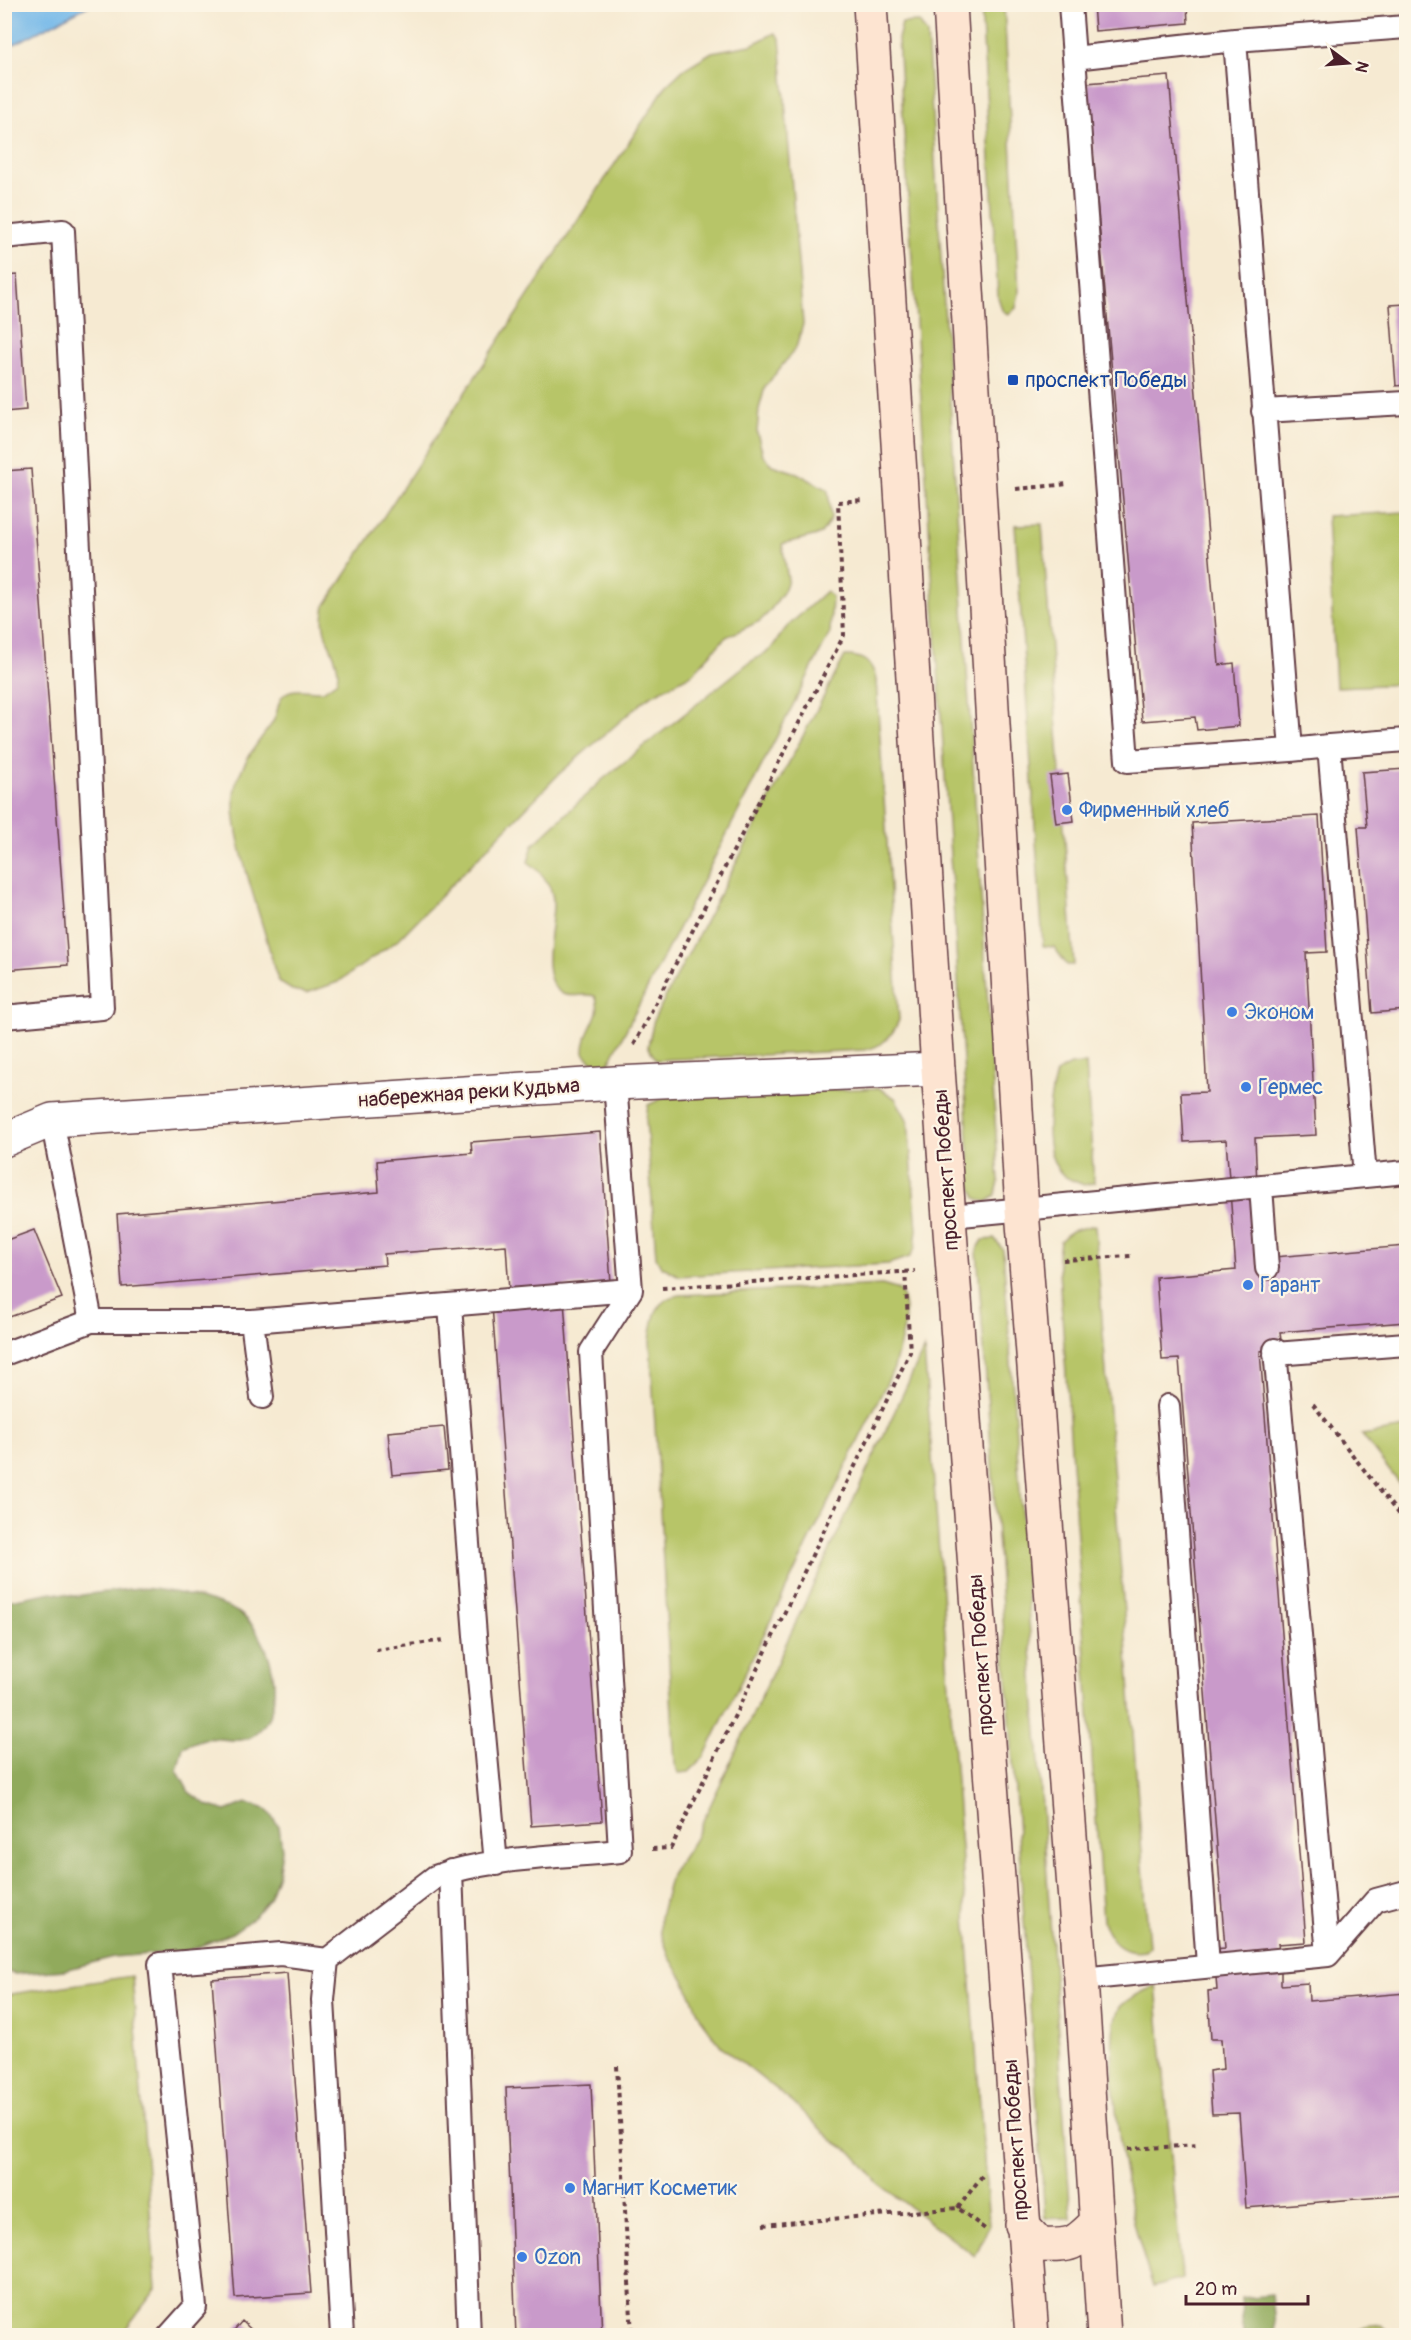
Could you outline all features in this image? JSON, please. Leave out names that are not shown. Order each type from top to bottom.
[{"type":"main road","name":"проспект Победы","points":[[870,4],[938,1069],[951,1216],[1022,2225],[1032,2336]]},
{"type":"main road","points":[[950,4],[1022,1210],[1081,1978],[1104,2336]]},
{"type":"main road","points":[[1022,2225],[1040,2245],[1057,2246],[1076,2243],[1096,2223]]},
{"type":"street","name":"набережная реки Кудьма","points":[[4,1140],[52,1120],[615,1083],[938,1069]]},
{"type":"lane","points":[[1070,4],[1127,761],[1407,740]]},
{"type":"lane","points":[[1074,58],[1235,40],[1407,27]]},
{"type":"lane","points":[[1235,40],[1291,750]]},
{"type":"lane","points":[[4,237],[63,231],[102,1008],[4,1017]]},
{"type":"lane","points":[[1263,411],[1407,403]]},
{"type":"lane","points":[[1329,746],[1365,1176]]},
{"type":"lane","points":[[169,2336],[195,2307],[160,1964],[281,1954],[327,1960],[435,1877],[451,1871],[620,1851],[591,1352],[631,1290],[615,1083]]},
{"type":"lane","points":[[52,1120],[91,1322]]},
{"type":"lane","points":[[951,1216],[1407,1172]]},
{"type":"lane","points":[[1261,1187],[1268,1268]]},
{"type":"lane","points":[[4,1354],[91,1322],[252,1321],[631,1290]]},
{"type":"lane","points":[[450,1306],[475,1636],[496,1864]]},
{"type":"lane","points":[[252,1321],[262,1397]]},
{"type":"lane","points":[[1328,1955],[1275,1352],[1407,1344]]},
{"type":"lane","points":[[1168,1406],[1208,1965]]},
{"type":"lane","points":[[451,1871],[469,2336]]},
{"type":"lane","points":[[1081,1978],[1328,1955],[1377,1900],[1407,1892]]},
{"type":"lane","points":[[327,1960],[323,2000],[342,2336]]},
{"type":"path","points":[[1011,489],[1069,484]]},
{"type":"path","points":[[615,1083],[844,635],[838,502],[874,499]]},
{"type":"path","points":[[1051,1261],[1131,1256]]},
{"type":"path","points":[[631,1290],[926,1270]]},
{"type":"path","points":[[620,1851],[671,1848],[910,1352],[905,1271]]},
{"type":"path","points":[[1312,1402],[1407,1524]]},
{"type":"path","points":[[376,1650],[475,1636]]},
{"type":"path","points":[[617,2066],[632,2336]]},
{"type":"path","points":[[1122,2150],[1199,2145]]},
{"type":"path","points":[[763,2225],[958,2208],[984,2174]]},
{"type":"green space","points":[[981,5],[1004,5],[1019,293],[1016,308],[1008,314],[1002,310],[998,297]]},
{"type":"green space","points":[[919,22],[927,34],[999,1182],[995,1196],[986,1202],[976,1198],[971,1185],[898,39],[902,23]]},
{"type":"green space","points":[[775,33],[780,38],[803,324],[796,348],[765,387],[759,409],[757,433],[763,455],[772,465],[797,473],[828,490],[831,519],[821,534],[782,544],[788,580],[784,591],[760,621],[726,637],[692,674],[647,698],[559,774],[398,940],[338,982],[307,993],[292,990],[279,982],[240,849],[234,802],[236,784],[242,768],[273,722],[279,703],[286,693],[297,690],[323,691],[337,681],[336,663],[324,628],[325,606],[666,86],[684,69],[712,52],[751,45]]},
{"type":"green space","points":[[1406,512],[1406,684],[1336,687],[1327,516]]},
{"type":"green space","points":[[1042,524],[1074,965],[1067,965],[1054,947],[1043,946],[1015,525]]},
{"type":"green space","points":[[826,591],[832,597],[830,633],[609,1063],[595,1063],[584,1053],[587,1036],[596,1016],[595,996],[563,994],[555,987],[550,977],[548,951],[553,900],[545,878],[528,862],[533,845],[602,780],[747,664],[770,650],[786,628]]},
{"type":"green space","points":[[845,656],[857,657],[870,664],[876,680],[899,1020],[890,1036],[881,1044],[864,1050],[656,1060],[648,1046],[654,1019]]},
{"type":"green space","points":[[1086,1064],[1094,1183],[1084,1185],[1064,1176],[1055,1164],[1051,1153],[1048,1125],[1056,1073],[1071,1065]]},
{"type":"green space","points":[[879,1088],[895,1098],[908,1121],[917,1229],[915,1248],[910,1257],[888,1264],[679,1276],[661,1266],[656,1257],[646,1119],[648,1105],[665,1097]]},
{"type":"green space","points":[[1095,1225],[1149,1947],[1145,1951],[1137,1952],[1123,1949],[1113,1941],[1103,1921],[1058,1256],[1060,1241],[1071,1231]]},
{"type":"green space","points":[[995,1239],[1003,1250],[1071,2218],[1045,2218],[977,1250],[983,1240]]},
{"type":"green space","points":[[882,1285],[899,1290],[905,1308],[904,1329],[894,1368],[704,1757],[689,1772],[679,1773],[675,1764],[650,1341],[656,1311],[671,1297],[680,1295]]},
{"type":"green space","points":[[924,1349],[989,2226],[975,2256],[878,2183],[853,2153],[832,2140],[793,2103],[721,2046],[702,2021],[684,1980],[670,1958],[660,1931],[660,1917],[671,1875],[694,1840]]},
{"type":"green space","points":[[1406,1428],[1406,1492],[1362,1435]]},
{"type":"green space","points":[[137,1588],[190,1596],[230,1608],[251,1623],[268,1654],[273,1672],[274,1691],[272,1708],[265,1723],[254,1735],[242,1740],[204,1739],[183,1747],[177,1770],[189,1792],[207,1805],[226,1811],[246,1803],[266,1809],[279,1826],[282,1850],[278,1874],[269,1898],[253,1918],[232,1933],[188,1951],[114,1957],[65,1970],[15,1974],[5,1971],[5,1601],[52,1592],[74,1596]]},
{"type":"green space","points":[[132,1976],[156,2289],[121,2335],[5,2335],[5,1995]]},
{"type":"green space","points":[[1156,1985],[1182,2279],[1153,2287],[1135,2226],[1125,2172],[1116,2108],[1112,2045],[1115,2021],[1121,2006]]},
{"type":"green space","points":[[1272,2295],[1276,2335],[1243,2335],[1241,2298]]},
{"type":"green space","points":[[1381,2325],[1392,2335],[1349,2335],[1366,2327]]},
{"type":"water","points":[[5,4],[90,4],[90,5],[5,49]]},
{"type":"building","points":[[1093,4],[1187,4],[1188,23],[1095,31]]},
{"type":"building","points":[[1169,76],[1219,665],[1234,663],[1239,726],[1197,730],[1195,717],[1142,721],[1087,83]]},
{"type":"building","points":[[17,275],[26,410],[4,412],[4,276]]},
{"type":"building","points":[[1406,304],[1406,385],[1396,386],[1390,305]]},
{"type":"building","points":[[31,469],[68,965],[4,970],[4,471]]},
{"type":"building","points":[[1406,769],[1406,1010],[1372,1013],[1358,827],[1367,827],[1362,772]]},
{"type":"building","points":[[1068,774],[1074,821],[1056,823],[1050,776]]},
{"type":"building","points":[[1319,816],[1327,952],[1306,953],[1316,1135],[1255,1138],[1257,1185],[1274,1257],[1406,1246],[1406,1322],[1280,1332],[1282,1349],[1260,1351],[1306,1942],[1278,1944],[1281,1985],[1308,1983],[1309,2001],[1406,1993],[1406,2195],[1246,2208],[1239,2113],[1212,2114],[1209,2071],[1223,2069],[1221,2039],[1211,2039],[1208,1991],[1217,1990],[1214,1949],[1225,1948],[1179,1359],[1162,1360],[1156,1277],[1236,1270],[1226,1140],[1184,1142],[1181,1093],[1207,1092],[1192,823]]},
{"type":"building","points":[[600,1132],[611,1283],[563,1287],[602,1821],[531,1826],[491,1292],[509,1291],[506,1245],[384,1254],[385,1265],[122,1287],[117,1214],[379,1192],[377,1161],[472,1153],[471,1142]]},
{"type":"building","points":[[34,1230],[62,1298],[4,1319],[4,1241]]},
{"type":"building","points":[[444,1427],[448,1470],[392,1475],[388,1432]]},
{"type":"building","points":[[287,1973],[311,2293],[235,2298],[212,1979]]},
{"type":"building","points":[[591,2084],[602,2336],[516,2336],[506,2088]]},
{"type":"building","points":[[242,2321],[258,2336],[229,2336]]},
{"type":"place","name":"проспект Победы","points":[[1013,380]]},
{"type":"place","name":"Фирменный хлеб","points":[[1067,810]]},
{"type":"place","name":"Эконом","points":[[1232,1012]]},
{"type":"place","name":"Гермес","points":[[1246,1087]]},
{"type":"place","name":"Гарант","points":[[1248,1285]]},
{"type":"place","name":"Магнит Косметик","points":[[570,2188]]},
{"type":"place","name":"Ozon","points":[[522,2257]]}]
